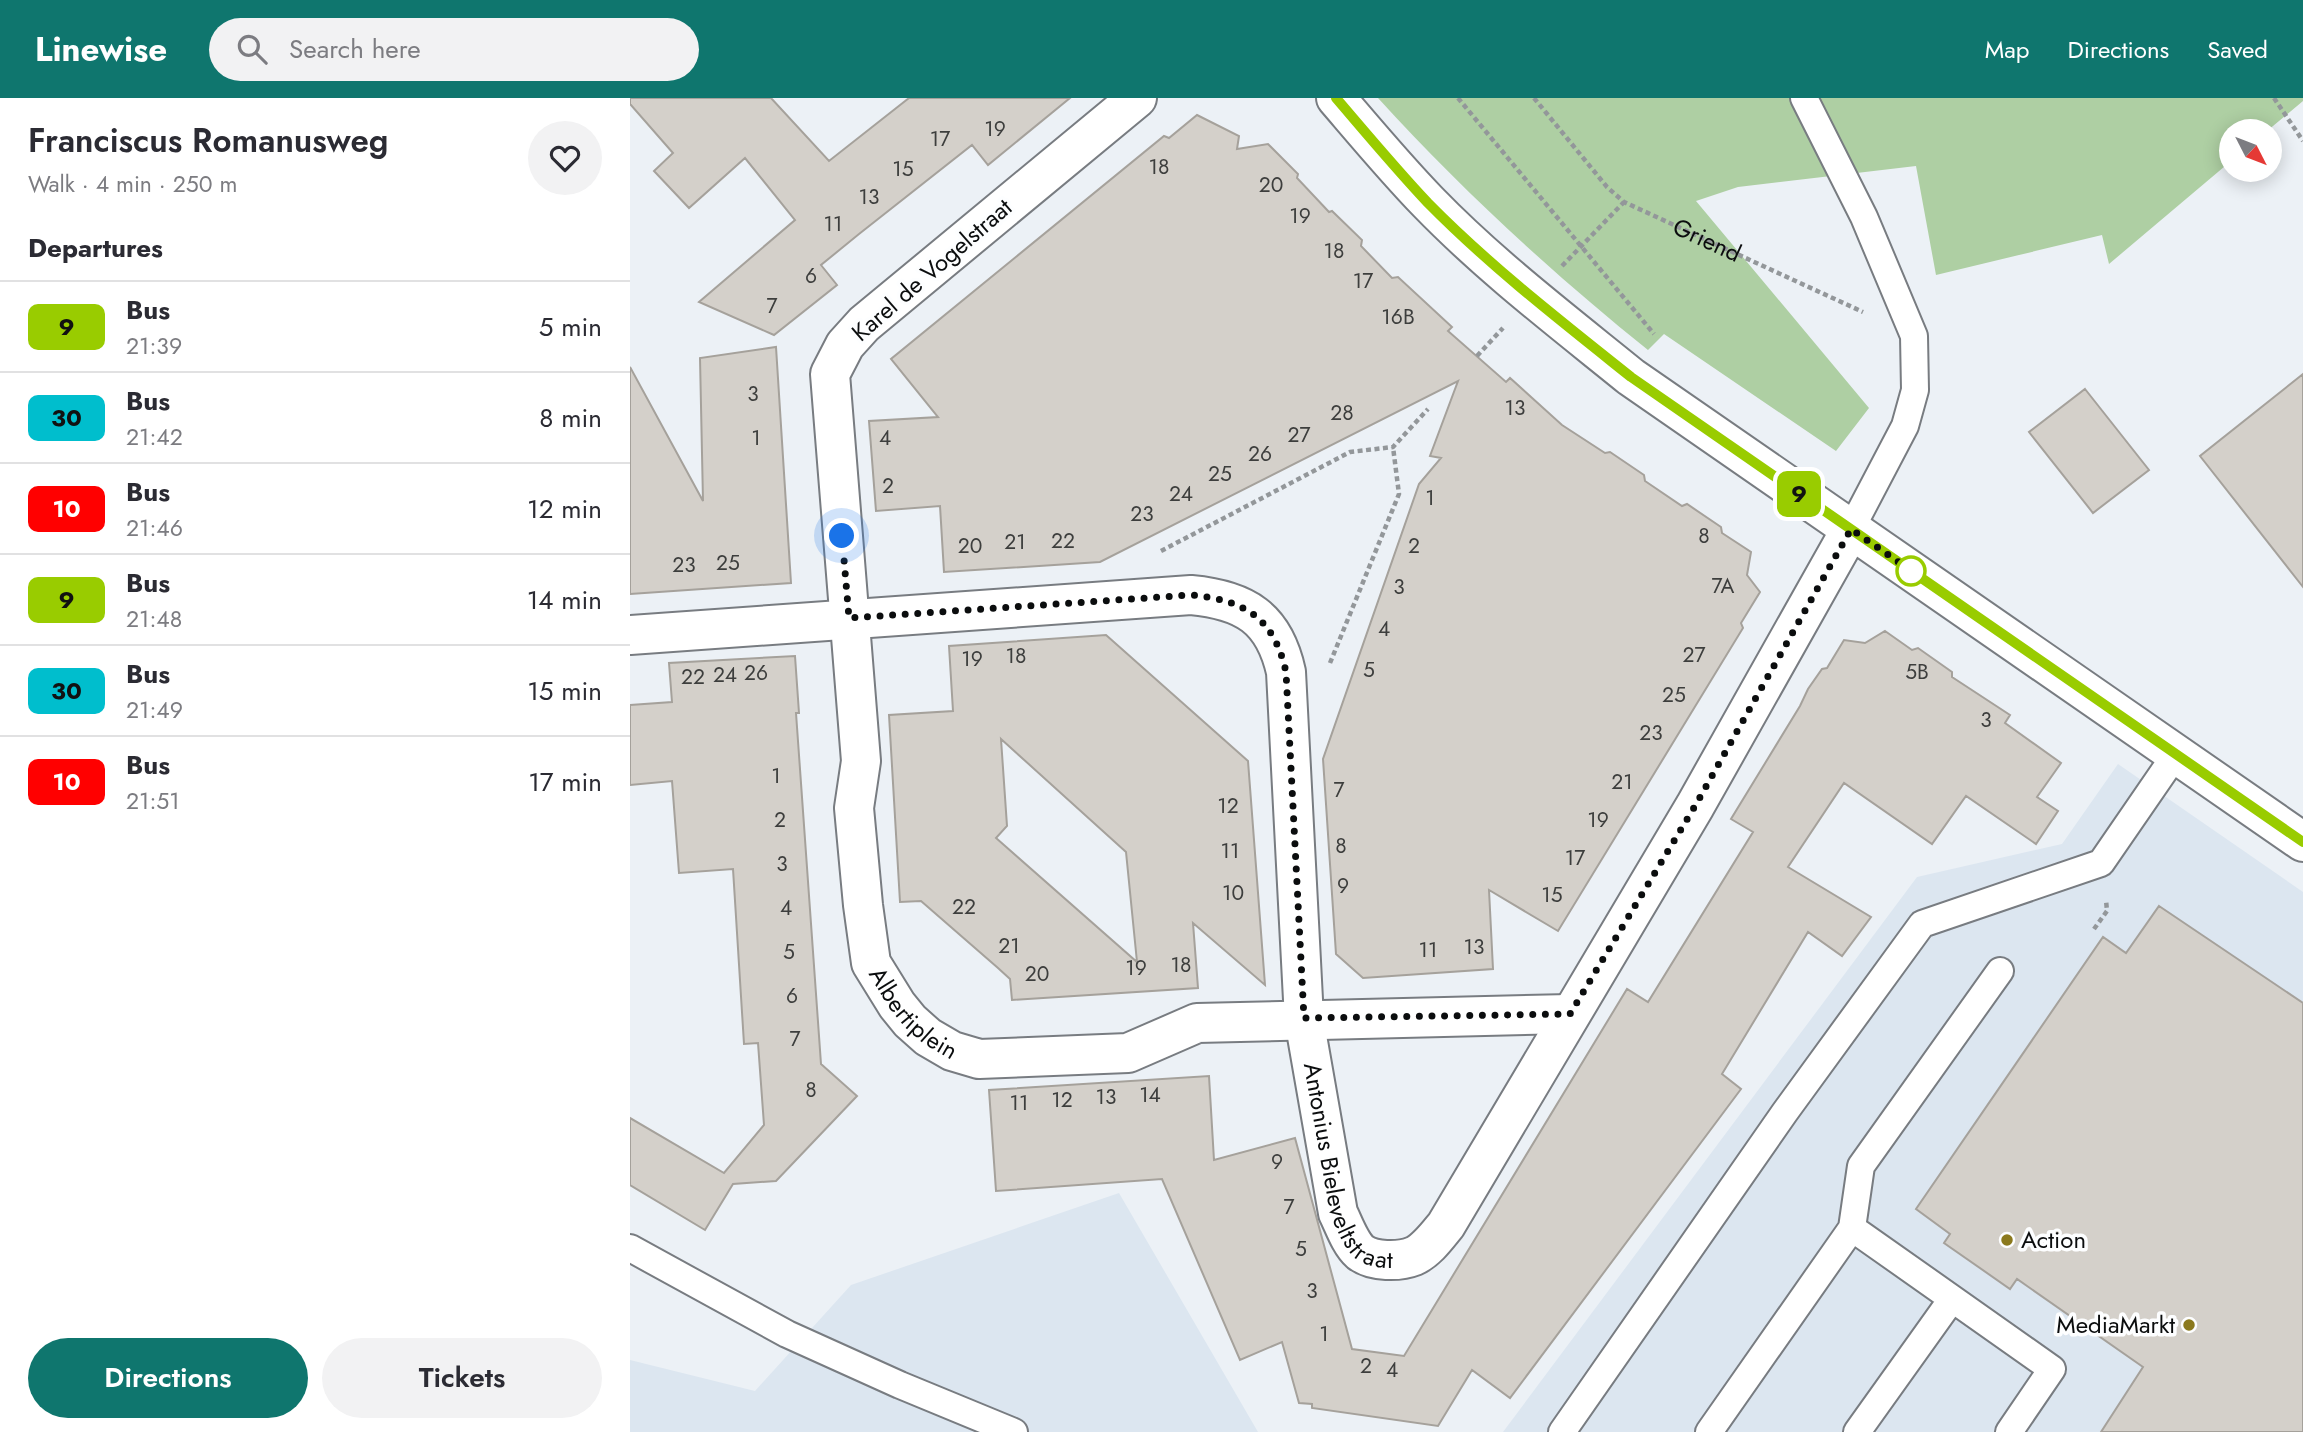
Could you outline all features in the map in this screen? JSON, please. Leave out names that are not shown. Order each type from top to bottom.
[{"type":"street","name":"Karel de Vogelstraat","points":[[849,618],[830,374],[845,345],[864,324],[1137,98]]},
{"type":"street","points":[[1336,98],[1428,203],[1532,298],[1631,377],[2303,842]]},
{"type":"street","name":"Antonius Bieleveltstraat","points":[[1570,1014],[1304,1018],[1338,1213],[1360,1251],[1374,1259],[1394,1260],[1414,1256],[1432,1242],[1446,1225],[1695,806],[1851,529]]},
{"type":"street","points":[[630,635],[1191,595],[1214,597],[1234,603],[1257,615],[1281,650],[1286,672],[1304,1018]]},
{"type":"street","name":"Albertiplein","points":[[849,618],[861,761],[854,808],[871,963],[897,1005],[928,1037],[952,1051],[979,1059],[1128,1053],[1197,1023],[1304,1018]]},
{"type":"lane","points":[[1804,98],[1864,217],[1914,336],[1916,390],[1905,426],[1851,529]]},
{"type":"lane","points":[[1562,1432],[1786,1112],[1922,924],[2101,863],[2176,754]]},
{"type":"lane","points":[[1709,1432],[1852,1228],[1861,1166],[2000,971]]},
{"type":"lane","points":[[1852,1228],[2052,1369],[2009,1432]]},
{"type":"lane","points":[[630,1248],[787,1334],[1014,1432]]},
{"type":"lane","points":[[1857,1432],[1952,1299]]},
{"type":"path","points":[[1458,98],[1659,341]]},
{"type":"path","name":"Griend","points":[[1534,98],[1607,187],[1624,202],[1914,336]]},
{"type":"path","points":[[2274,98],[2303,141]]},
{"type":"path","points":[[1532,298],[1624,202]]},
{"type":"path","points":[[1157,597],[1155,554],[1350,452],[1393,447],[1428,409]]},
{"type":"path","points":[[1286,672],[1332,662],[1398,494],[1393,447]]},
{"type":"path","points":[[2094,929],[2107,911]]},
{"type":"shaded area","points":[[2118,764],[2303,892],[2303,1432],[1503,1432],[1917,877],[2062,844]]},
{"type":"shaded area","points":[[1119,1193],[1258,1432],[630,1432],[630,1360],[755,1391],[851,1285]]},
{"type":"green space","points":[[1378,98],[2303,98],[2303,101],[2281,119],[2219,119],[2219,171],[2109,264],[2102,235],[1936,275],[1916,166],[1738,187],[1696,201],[1869,408],[1836,451],[1664,334],[1648,350],[1577,291],[1442,165]]},
{"type":"building","points":[[630,98],[771,98],[829,161],[909,98],[1070,98],[988,165],[972,145],[859,234],[821,265],[837,285],[774,335],[699,302],[795,220],[745,158],[689,208],[654,171],[673,153],[630,104]]},
{"type":"building","points":[[1197,115],[1239,136],[1237,149],[1268,144],[1298,174],[1297,178],[1329,212],[1332,211],[1362,240],[1361,246],[1392,278],[1398,277],[1452,327],[1448,331],[1506,382],[1510,378],[1562,425],[1605,453],[1610,452],[1644,475],[1645,481],[1682,506],[1687,504],[1721,527],[1722,533],[1751,552],[1747,575],[1760,592],[1741,623],[1743,628],[1558,931],[1489,890],[1493,969],[1363,978],[1336,954],[1323,759],[1419,484],[1441,458],[1430,456],[1458,381],[1100,562],[944,572],[940,506],[876,511],[869,421],[938,417],[891,359],[1164,136],[1169,138]]},
{"type":"building","points":[[776,347],[791,583],[630,594],[630,367],[703,501],[700,358]]},
{"type":"building","points":[[2303,374],[2303,587],[2200,456]]},
{"type":"building","points":[[2085,389],[2149,470],[2093,513],[2029,432]]},
{"type":"building","points":[[1885,631],[1912,650],[1918,648],[1952,672],[1952,677],[2010,715],[2005,723],[2061,763],[2037,797],[2058,811],[2036,844],[1966,796],[1932,844],[1844,783],[1788,867],[1871,917],[1842,956],[1808,932],[1722,1074],[1741,1089],[1510,1398],[1472,1370],[1438,1426],[1312,1408],[1312,1404],[1299,1403],[1282,1342],[1240,1360],[1162,1179],[996,1191],[989,1090],[1209,1076],[1214,1160],[1295,1138],[1352,1349],[1404,1356],[1627,989],[1648,1002],[1753,832],[1731,819],[1808,689],[1822,669],[1827,668],[1844,640],[1865,643]]},
{"type":"building","points":[[1106,635],[1248,761],[1265,985],[1193,923],[1198,988],[1012,1000],[1010,979],[998,968],[921,901],[900,902],[889,715],[953,711],[949,646]],"holes":[[[1001,739],[1126,852],[1137,962],[996,838],[1007,826]]]},
{"type":"building","points":[[795,656],[799,713],[796,713],[821,1064],[857,1096],[776,1181],[733,1184],[705,1230],[630,1185],[630,1118],[724,1173],[764,1125],[758,1043],[744,1044],[733,869],[679,873],[672,781],[630,785],[630,705],[672,702],[669,663]]},
{"type":"building","points":[[2159,906],[2303,1003],[2303,1432],[2101,1432],[2143,1367],[2017,1279],[2010,1289],[1944,1243],[1950,1234],[1916,1209],[2103,937],[2126,953]]},
{"type":"bus line","name":"9","points":[[1336,98],[1428,203],[1466,239],[1532,298],[1631,377],[2303,842]]},
{"type":"place","name":"Action","points":[[2007,1240]]},
{"type":"place","name":"MediaMarkt","points":[[2189,1325]]},
{"type":"route","points":[[842,536],[849,618],[1191,595],[1214,597],[1234,603],[1257,615],[1281,650],[1286,672],[1304,1018],[1570,1014],[1695,806],[1851,529],[1916,574],[1911,571]]}]
